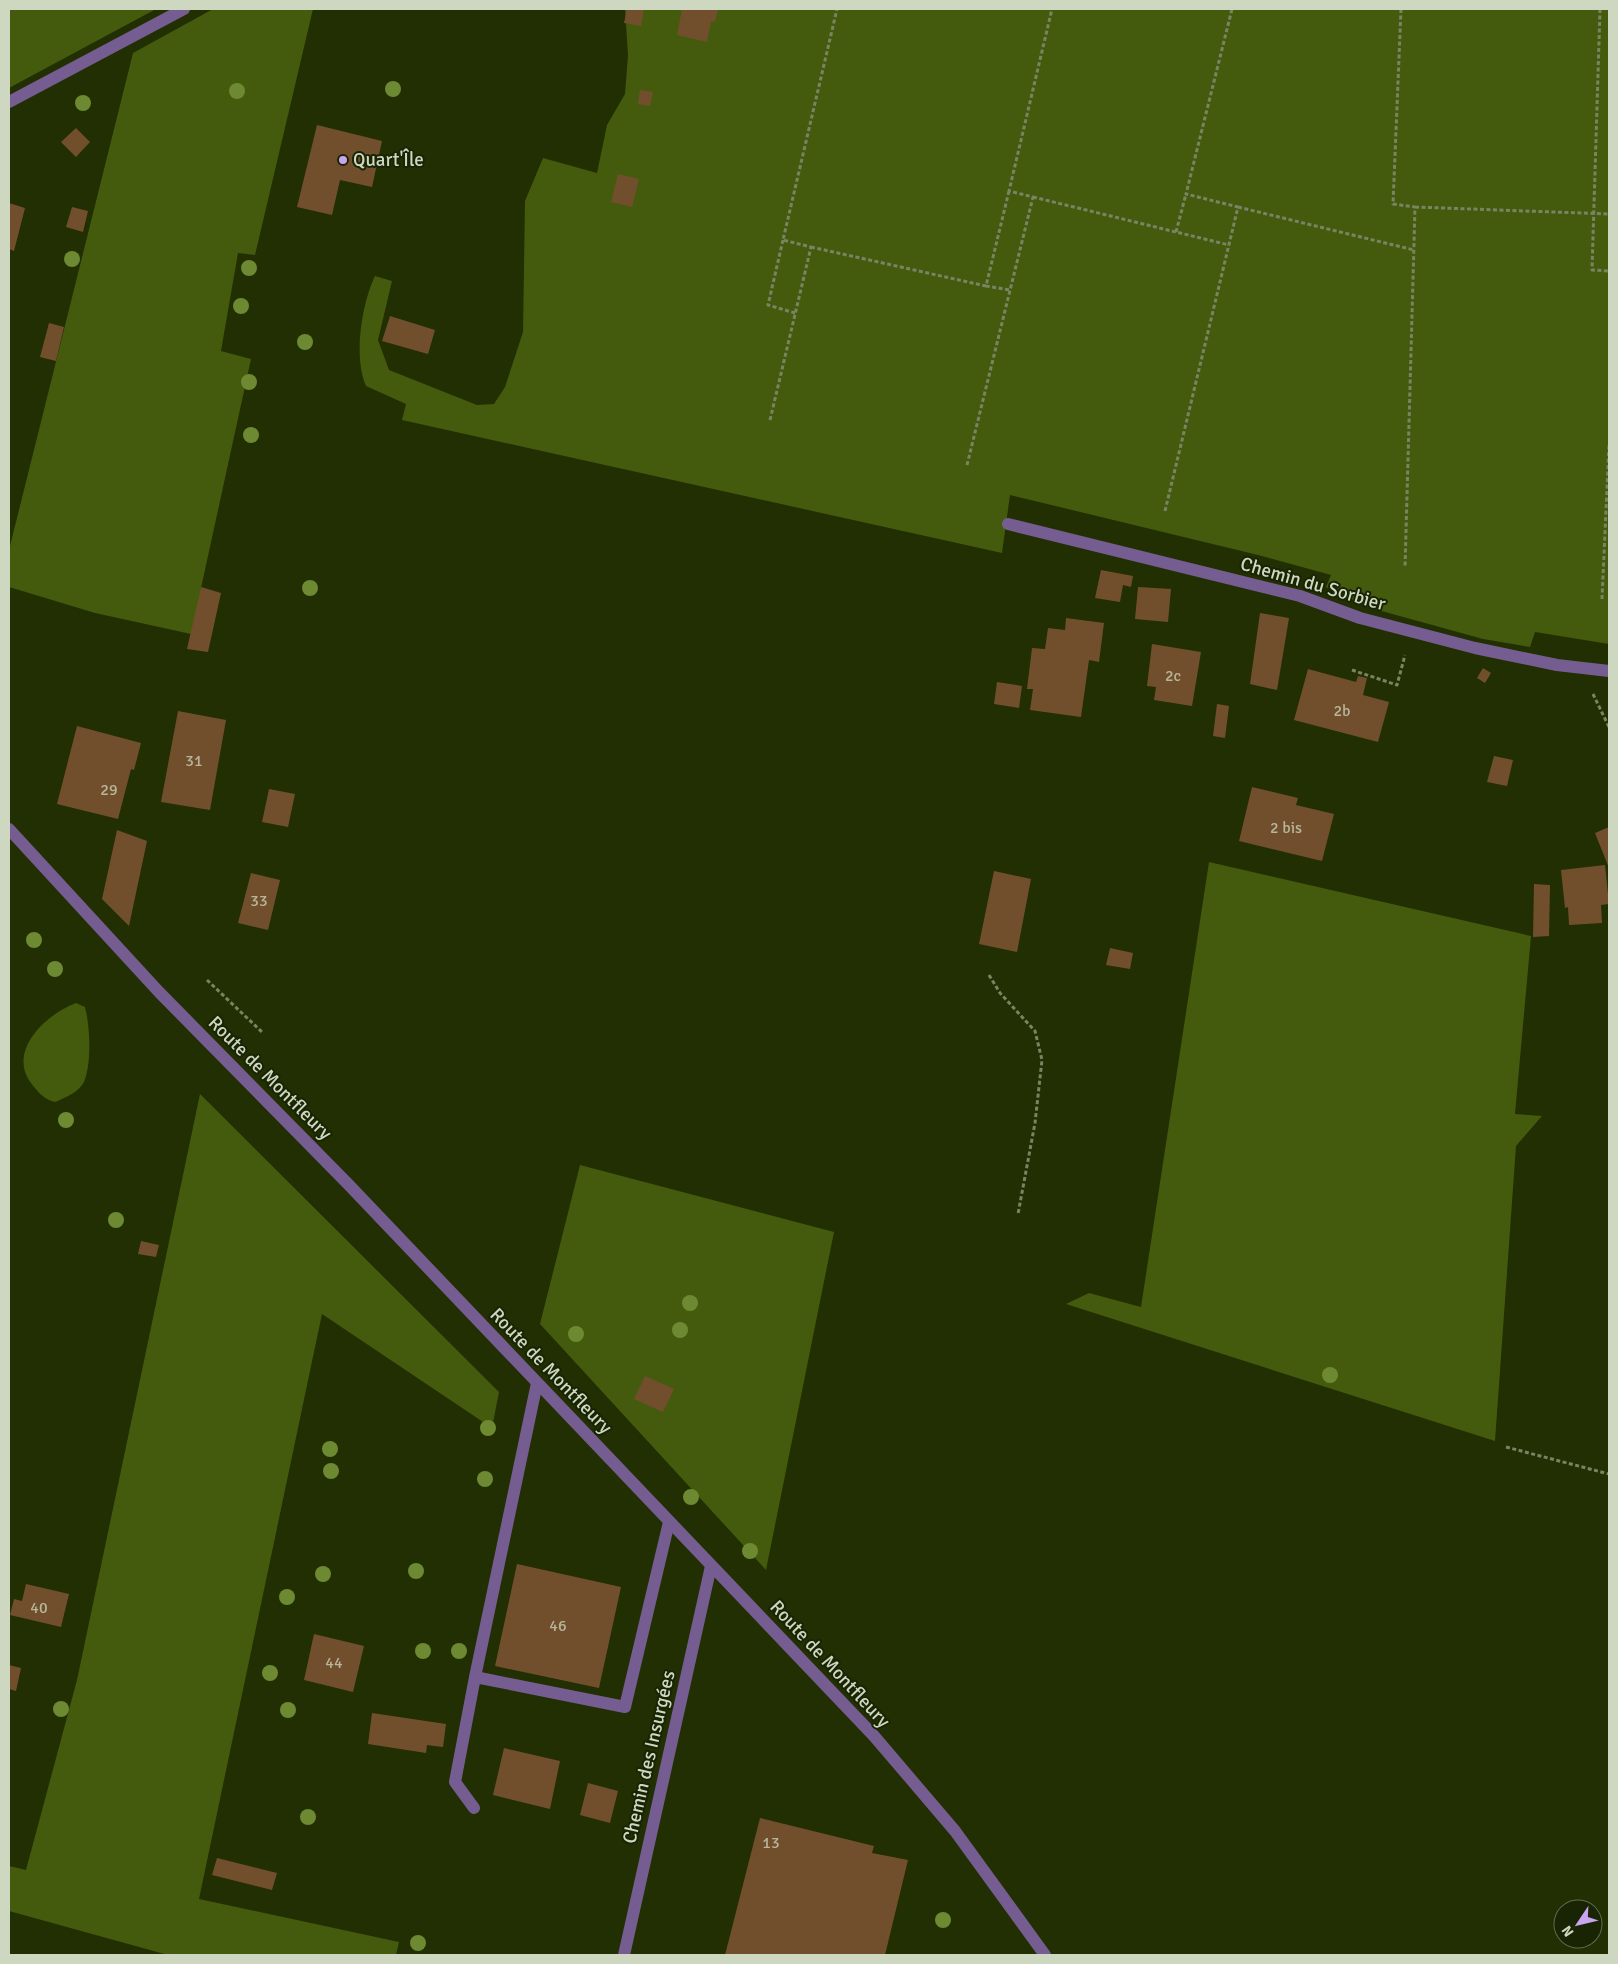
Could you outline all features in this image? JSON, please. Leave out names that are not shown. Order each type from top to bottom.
[{"type":"street","points":[[9,102],[184,9]]},
{"type":"street","name":"Chemin du Sorbier","points":[[1008,524],[1300,596],[1360,618],[1475,648],[1580,668],[1609,671]]},
{"type":"street","name":"Route de Montfleury","points":[[9,829],[159,992],[348,1184],[711,1566],[824,1682],[922,1792],[997,1886],[1045,1955]]},
{"type":"street","points":[[474,1808],[455,1782],[537,1383]]},
{"type":"street","points":[[475,1678],[625,1707],[669,1522]]},
{"type":"street","name":"Chemin des Insurgées","points":[[624,1955],[711,1566]]},
{"type":"path","points":[[795,313],[768,305],[837,9]]},
{"type":"path","points":[[986,286],[1052,9]]},
{"type":"path","points":[[1176,232],[1232,9]]},
{"type":"path","points":[[1401,9],[1392,204],[1609,214]]},
{"type":"path","points":[[1600,9],[1592,270],[1609,271]]},
{"type":"path","points":[[1009,191],[1229,245]]},
{"type":"path","points":[[1186,194],[1414,250]]},
{"type":"path","points":[[967,465],[1033,197]]},
{"type":"path","points":[[1405,568],[1416,206]]},
{"type":"path","points":[[1165,511],[1238,207]]},
{"type":"path","points":[[783,240],[1010,290]]},
{"type":"path","points":[[770,420],[811,247]]},
{"type":"path","points":[[1602,599],[1609,444]]},
{"type":"path","points":[[1352,670],[1397,684],[1411,632]]},
{"type":"path","points":[[1580,668],[1609,727]]},
{"type":"path","points":[[990,975],[1000,993],[1035,1031],[1042,1060],[1035,1123],[1018,1214]]},
{"type":"path","points":[[207,980],[263,1033]]},
{"type":"path","points":[[1506,1448],[1609,1474]]},
{"type":"green space","points":[[9,9],[156,9],[9,88]]},
{"type":"green space","points":[[213,9],[313,9],[255,255],[238,253],[221,351],[251,359],[191,634],[95,613],[9,587],[9,550],[133,53]]},
{"type":"green space","points":[[625,9],[1609,9],[1609,644],[1535,632],[1530,647],[1483,639],[1367,607],[1326,587],[1331,575],[1258,555],[1010,495],[1002,553],[402,420],[406,404],[366,386],[362,374],[360,360],[361,330],[366,300],[375,276],[392,281],[378,340],[389,370],[477,405],[494,404],[505,387],[523,332],[525,201],[543,158],[597,173],[607,125],[625,94],[628,55]]},
{"type":"green space","points":[[1209,862],[1531,936],[1515,1114],[1542,1116],[1516,1146],[1495,1441],[1066,1304],[1089,1293],[1141,1307]]},
{"type":"green space","points":[[76,1003],[85,1007],[87,1015],[89,1044],[87,1074],[79,1089],[55,1102],[44,1097],[31,1083],[25,1071],[24,1059],[33,1035],[42,1025],[64,1008]]},
{"type":"green space","points":[[200,1094],[499,1392],[492,1428],[322,1314],[199,1899],[399,1942],[396,1955],[168,1955],[9,1911],[9,1866],[26,1870],[77,1680]]},
{"type":"green space","points":[[580,1165],[834,1232],[766,1570],[540,1324]]},
{"type":"building","points":[[627,9],[644,9],[641,26],[624,23]]},
{"type":"building","points":[[682,9],[718,9],[715,22],[711,21],[707,42],[677,35]]},
{"type":"building","points":[[640,90],[653,92],[650,106],[638,104]]},
{"type":"building","name":"Quart'Île","points":[[317,125],[382,141],[372,187],[340,180],[332,215],[297,207]]},
{"type":"building","points":[[76,128],[90,142],[76,157],[61,142]]},
{"type":"building","points":[[618,174],[639,179],[632,207],[611,202]]},
{"type":"building","points":[[9,203],[25,208],[14,251],[9,249]]},
{"type":"building","points":[[72,207],[88,211],[83,232],[66,227]]},
{"type":"building","points":[[390,316],[435,330],[428,354],[382,341]]},
{"type":"building","points":[[49,323],[64,327],[56,361],[40,357]]},
{"type":"building","points":[[1101,570],[1133,576],[1131,587],[1123,585],[1120,602],[1095,598]]},
{"type":"building","points":[[201,587],[221,593],[208,652],[187,649]]},
{"type":"building","points":[[1138,587],[1171,589],[1168,622],[1135,619]]},
{"type":"building","points":[[1260,613],[1289,618],[1277,690],[1250,684]]},
{"type":"building","points":[[1066,618],[1104,623],[1099,662],[1089,660],[1081,717],[1030,710],[1033,689],[1027,689],[1032,648],[1045,649],[1048,628],[1065,630]]},
{"type":"building","points":[[1152,644],[1201,652],[1192,706],[1154,700],[1156,687],[1147,686]]},
{"type":"building","points":[[1483,668],[1491,673],[1485,683],[1477,678]]},
{"type":"building","points":[[1308,669],[1356,682],[1358,676],[1367,678],[1363,695],[1389,702],[1378,742],[1294,720]]},
{"type":"building","points":[[997,682],[1022,686],[1019,708],[994,704]]},
{"type":"building","points":[[1217,704],[1229,706],[1225,738],[1213,736]]},
{"type":"building","points":[[178,711],[226,720],[210,810],[161,802]]},
{"type":"building","points":[[77,726],[141,743],[134,770],[131,769],[118,819],[57,804]]},
{"type":"building","points":[[1494,756],[1513,760],[1507,786],[1487,782]]},
{"type":"building","points":[[1252,787],[1298,798],[1296,805],[1334,814],[1322,861],[1239,841]]},
{"type":"building","points":[[269,789],[295,794],[288,827],[262,822]]},
{"type":"building","points":[[1609,827],[1609,868],[1595,833]]},
{"type":"building","points":[[117,830],[147,841],[129,926],[102,899]]},
{"type":"building","points":[[1605,865],[1609,904],[1601,905],[1602,923],[1569,925],[1568,907],[1565,908],[1561,870]]},
{"type":"building","points":[[994,871],[1031,879],[1017,952],[979,944]]},
{"type":"building","points":[[251,873],[280,880],[268,930],[238,923]]},
{"type":"building","points":[[1534,884],[1550,885],[1549,936],[1533,937]]},
{"type":"building","points":[[1110,948],[1133,953],[1130,969],[1106,965]]},
{"type":"building","points":[[141,1241],[159,1245],[156,1257],[138,1254]]},
{"type":"building","points":[[645,1376],[674,1389],[663,1412],[634,1399]]},
{"type":"building","points":[[517,1564],[621,1587],[599,1688],[495,1666]]},
{"type":"building","points":[[26,1584],[69,1594],[61,1627],[10,1615],[14,1599],[22,1601]]},
{"type":"building","points":[[314,1634],[364,1646],[353,1692],[304,1680]]},
{"type":"building","points":[[9,1665],[21,1668],[16,1691],[9,1689]]},
{"type":"building","points":[[372,1713],[446,1724],[443,1747],[427,1745],[426,1753],[368,1744]]},
{"type":"building","points":[[504,1748],[560,1761],[550,1809],[493,1795]]},
{"type":"building","points":[[588,1783],[618,1791],[610,1823],[580,1815]]},
{"type":"building","points":[[760,1818],[874,1846],[872,1853],[908,1860],[885,1955],[725,1955]]},
{"type":"building","points":[[217,1858],[277,1873],[272,1890],[212,1875]]},
{"type":"place","name":"Quart'Île","points":[[343,160]]}]
